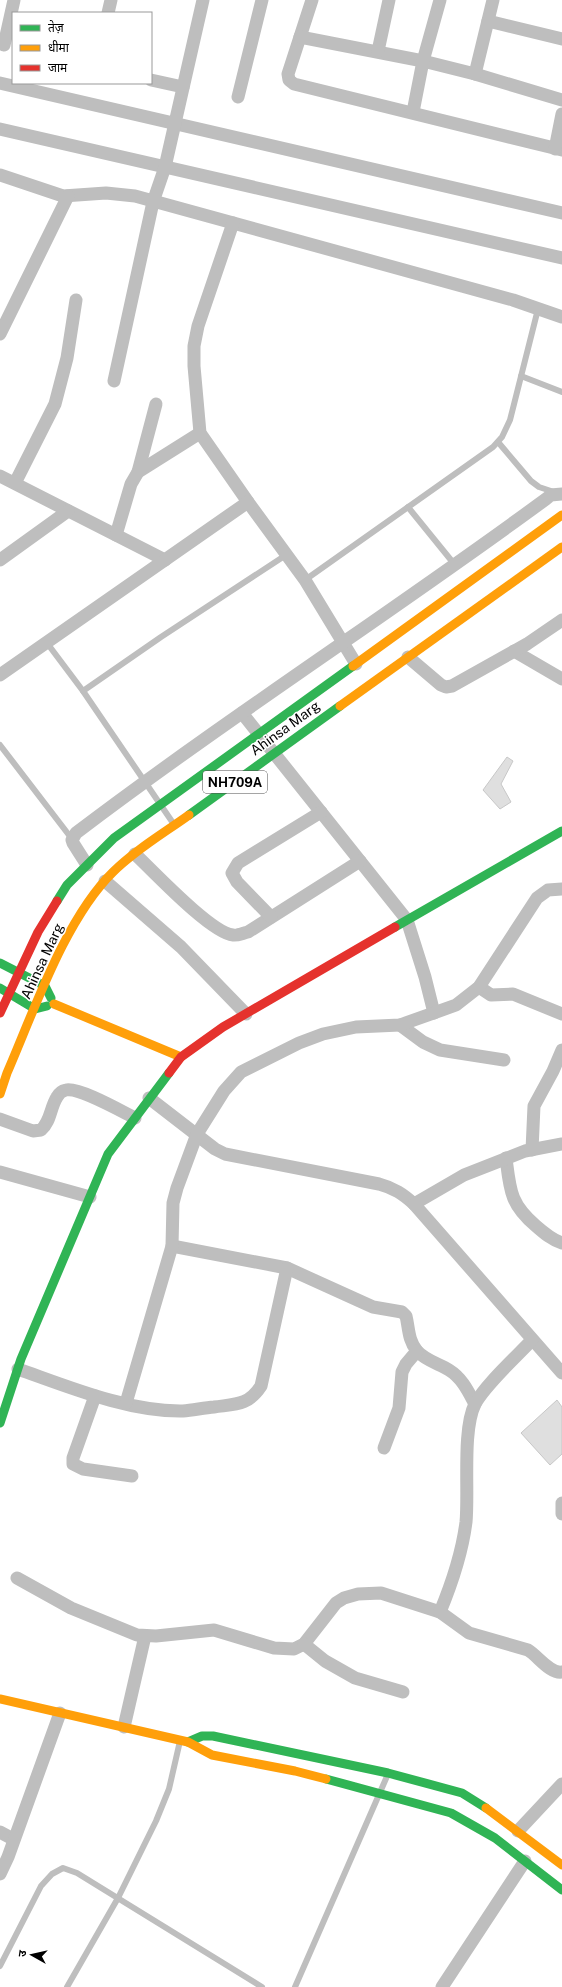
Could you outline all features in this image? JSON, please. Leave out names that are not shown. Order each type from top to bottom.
[{"type":"main road","name":"Ahinsa Marg","points":[[0,1013],[38,932],[67,885],[114,838],[562,516]]},
{"type":"main road","name":"Ahinsa Marg","points":[[0,1094],[7,1073],[61,949],[88,902],[113,872],[135,854],[274,753],[562,547]]},
{"type":"main road","points":[[0,1423],[18,1369],[108,1154],[181,1057],[223,1027],[562,831]]},
{"type":"main road","points":[[0,963],[45,986],[54,1004]]},
{"type":"main road","points":[[0,988],[10,992],[35,1009],[54,1004],[181,1057]]},
{"type":"main road","points":[[0,1391],[10,1393]]},
{"type":"main road","points":[[0,1699],[184,1741],[212,1754],[295,1771],[379,1792],[452,1813],[465,1820],[526,1861],[562,1890]]},
{"type":"main road","points":[[184,1741],[202,1736],[213,1736],[388,1773],[462,1793],[479,1802],[562,1865]]},
{"type":"street","points":[[108,12],[111,0]]},
{"type":"street","points":[[114,381],[153,202],[165,167],[202,0]]},
{"type":"street","points":[[238,97],[262,0]]},
{"type":"street","points":[[312,0],[288,74],[290,80],[294,84],[413,112],[558,150],[562,114]]},
{"type":"street","points":[[378,51],[389,0]]},
{"type":"street","points":[[413,112],[423,62],[440,0]]},
{"type":"street","points":[[475,74],[492,0]]},
{"type":"street","points":[[6,46],[9,2]]},
{"type":"street","points":[[488,21],[562,39]]},
{"type":"street","points":[[300,37],[378,51],[475,74],[562,100]]},
{"type":"street","points":[[152,80],[183,87]]},
{"type":"street","points":[[0,83],[562,213]]},
{"type":"street","points":[[0,129],[562,258]]},
{"type":"street","points":[[0,175],[68,196],[124,194],[513,300],[562,317]]},
{"type":"street","points":[[0,334],[68,196]]},
{"type":"street","points":[[233,223],[198,326],[194,346],[200,433],[305,580],[356,664]]},
{"type":"street","points":[[15,483],[55,404],[66,358],[76,300]]},
{"type":"street","points":[[116,535],[132,484],[138,472],[156,404]]},
{"type":"street","points":[[138,472],[200,433]]},
{"type":"street","points":[[0,476],[165,560]]},
{"type":"street","points":[[87,865],[72,840],[76,833],[143,782],[343,642],[455,566],[546,499],[561,493]]},
{"type":"street","points":[[0,675],[248,502]]},
{"type":"street","points":[[0,560],[68,510]]},
{"type":"street","points":[[408,657],[446,687],[452,686],[527,644],[562,620]]},
{"type":"street","points":[[514,651],[562,679]]},
{"type":"street","points":[[242,713],[408,920],[434,1013]]},
{"type":"street","points":[[271,917],[237,882],[232,873],[238,863],[321,812]]},
{"type":"street","points":[[135,854],[214,927],[234,936],[248,932],[360,861]]},
{"type":"street","points":[[106,881],[181,947],[246,1014]]},
{"type":"street","points":[[126,1403],[172,1246],[173,1203],[177,1188],[197,1134],[224,1091],[241,1072],[299,1043],[323,1034],[356,1027],[400,1024],[456,1005],[479,987],[537,898],[548,890],[562,889]]},
{"type":"street","points":[[479,987],[491,995],[513,994],[562,1014]]},
{"type":"street","points":[[400,1024],[424,1042],[440,1050],[504,1060]]},
{"type":"street","points":[[532,1150],[534,1106],[553,1071],[562,1050]]},
{"type":"street","points":[[0,1120],[34,1130],[41,1130],[47,1124],[55,1099],[61,1092],[70,1089],[80,1092],[135,1118]]},
{"type":"street","points":[[149,1098],[225,1154],[379,1184],[402,1193],[414,1204],[562,1374]]},
{"type":"street","points":[[414,1204],[464,1175],[525,1150],[562,1144]]},
{"type":"street","points":[[506,1158],[510,1190],[516,1205],[527,1218],[545,1234],[562,1243]]},
{"type":"street","points":[[0,1172],[90,1197]]},
{"type":"street","points":[[172,1246],[287,1268],[373,1307],[402,1312],[406,1316],[409,1336],[417,1350],[423,1356],[457,1376],[465,1385],[475,1404]]},
{"type":"street","points":[[18,1369],[95,1396],[157,1409],[183,1411],[248,1401],[261,1386],[287,1268]]},
{"type":"street","points":[[440,1612],[455,1575],[462,1550],[466,1521],[469,1435],[475,1404],[482,1393],[532,1340]]},
{"type":"street","points":[[384,1448],[399,1408],[402,1372],[406,1364],[417,1350]]},
{"type":"street","points":[[95,1396],[73,1458],[73,1464],[83,1469],[132,1476]]},
{"type":"street","points":[[562,1503],[562,1514]]},
{"type":"street","points":[[17,1578],[71,1608],[137,1635],[156,1636],[214,1630],[274,1648],[294,1649],[304,1644],[336,1603],[350,1596],[381,1593],[440,1612],[469,1633],[528,1650],[535,1654],[553,1671],[562,1672]]},
{"type":"street","points":[[124,1727],[145,1636]]},
{"type":"street","points":[[304,1644],[342,1672],[355,1678],[403,1692]]},
{"type":"street","points":[[0,1874],[8,1857],[13,1839],[60,1713]]},
{"type":"street","points":[[518,1831],[562,1784]]},
{"type":"street","points":[[0,1832],[13,1839]]},
{"type":"street","points":[[442,1987],[526,1861]]},
{"type":"lane","points":[[305,580],[493,448],[510,420],[538,309]]},
{"type":"lane","points":[[521,376],[562,392]]},
{"type":"lane","points":[[498,442],[531,481],[539,487],[561,493]]},
{"type":"lane","points":[[408,508],[455,566]]},
{"type":"lane","points":[[83,691],[161,636],[286,555]]},
{"type":"lane","points":[[47,642],[83,691],[159,806],[174,826]]},
{"type":"lane","points":[[0,745],[72,840]]},
{"type":"lane","points":[[66,1987],[118,1898],[162,1808],[184,1741]]},
{"type":"lane","points":[[295,1987],[388,1773]]},
{"type":"lane","points":[[0,1966],[41,1886],[57,1871],[63,1868],[77,1873],[262,1987]]},
{"type":"building","points":[[507,757],[513,761],[501,784],[511,802],[500,809],[483,790]]},
{"type":"building","points":[[557,1400],[562,1407],[562,1454],[550,1465],[521,1433]]},
{"type":"traffic: fast","points":[[57,901],[67,885],[114,838],[353,666]]},
{"type":"traffic: fast","points":[[189,815],[340,706]]},
{"type":"traffic: fast","points":[[395,927],[562,831]]},
{"type":"traffic: fast","points":[[0,963],[45,986],[51,998]]},
{"type":"traffic: fast","points":[[0,988],[35,1009],[47,1006]]},
{"type":"traffic: fast","points":[[0,1423],[21,1359],[108,1154],[169,1073]]},
{"type":"traffic: fast","points":[[188,1742],[202,1736],[213,1736],[388,1773],[462,1793],[486,1808]]},
{"type":"traffic: fast","points":[[326,1779],[451,1813],[495,1838],[562,1890]]},
{"type":"traffic: slow","points":[[353,666],[562,515]]},
{"type":"traffic: slow","points":[[340,706],[562,547]]},
{"type":"traffic: slow","points":[[0,1094],[7,1073],[52,967],[65,940],[80,915],[96,892],[113,872],[140,849],[189,815]]},
{"type":"traffic: slow","points":[[54,1004],[181,1057]]},
{"type":"traffic: slow","points":[[0,1699],[188,1742],[212,1755],[295,1771],[326,1779]]},
{"type":"traffic: slow","points":[[486,1808],[562,1865]]},
{"type":"traffic: jam","points":[[0,1013],[38,932],[57,901]]},
{"type":"traffic: jam","points":[[169,1073],[181,1057],[223,1027],[395,927]]}]
